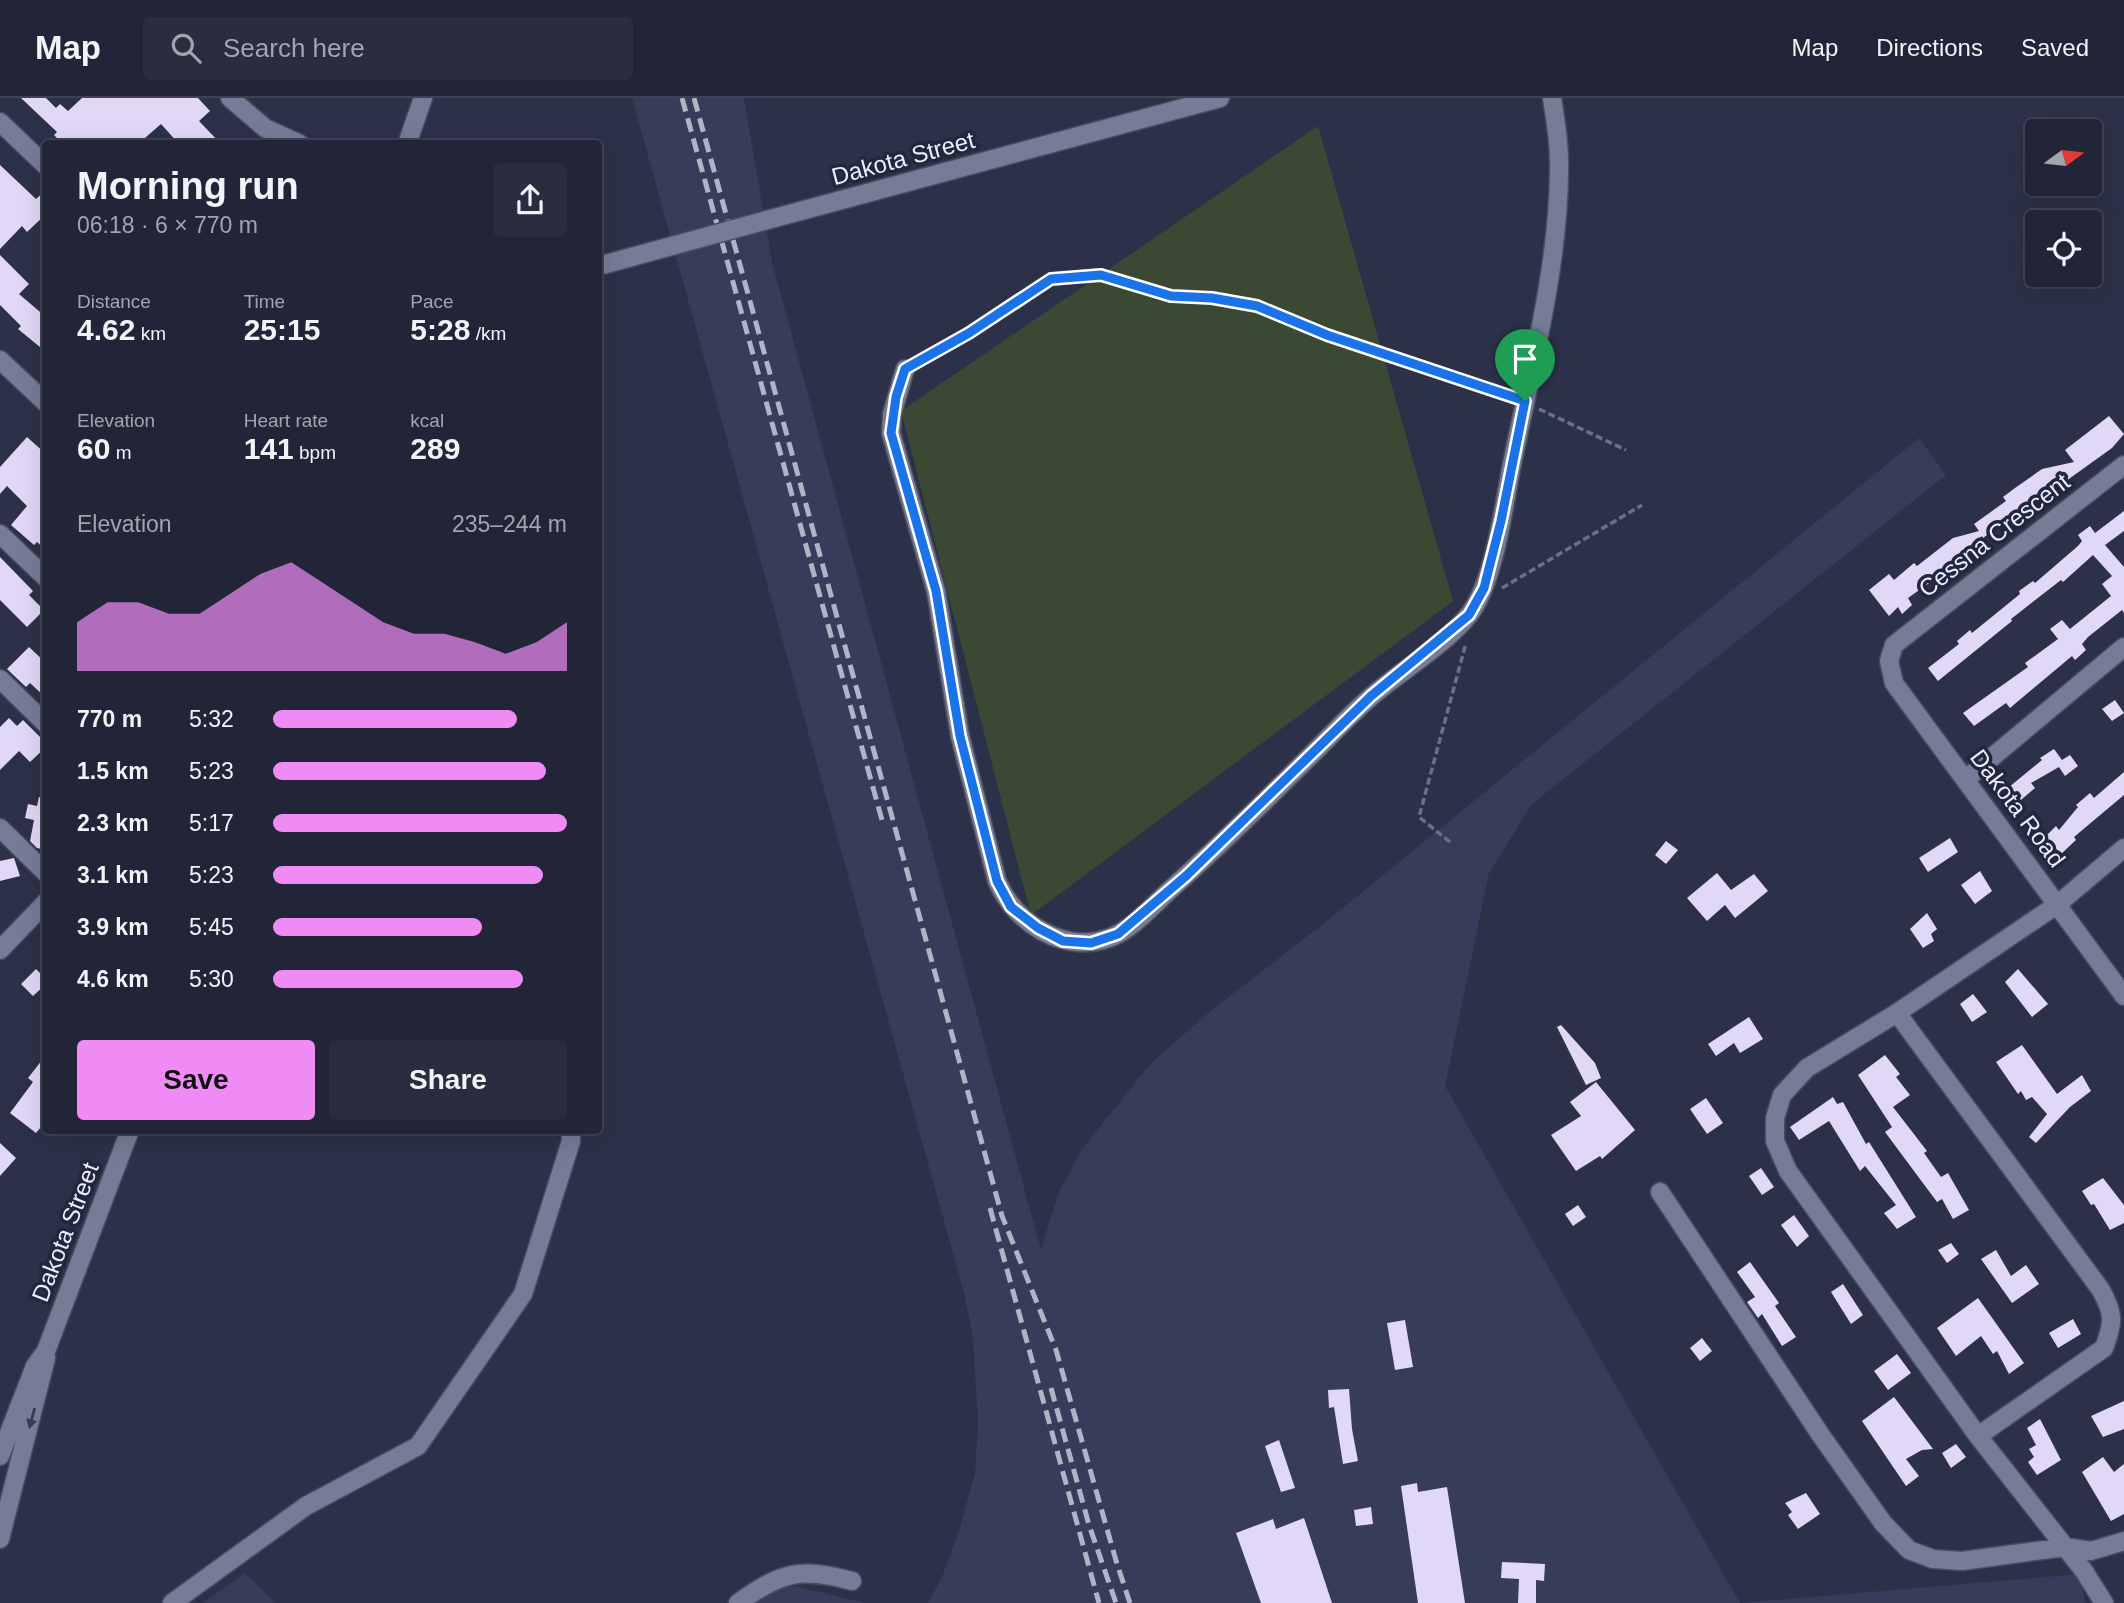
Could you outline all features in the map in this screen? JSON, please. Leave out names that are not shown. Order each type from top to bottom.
[{"type":"street","points":[[230,98],[265,128],[291,140]]},
{"type":"street","points":[[408,140],[423,98]]},
{"type":"street","name":"Dakota Street","points":[[602,265],[1220,98]]},
{"type":"street","points":[[905,369],[894,405],[891,433],[936,591],[960,736],[997,881],[1011,907],[1038,928],[1063,941],[1091,943],[1112,937],[1149,909],[1254,812],[1371,696],[1460,625],[1477,603],[1484,588],[1501,521],[1556,223],[1559,172],[1552,98]]},
{"type":"street","points":[[0,122],[42,162]]},
{"type":"street","points":[[0,360],[42,399]]},
{"type":"street","name":"Cessna Crescent","points":[[1894,645],[2124,464]]},
{"type":"street","points":[[0,534],[42,574]]},
{"type":"street","name":"Dakota Road","points":[[1894,645],[1889,661],[1889,673],[1894,683],[2124,996]]},
{"type":"street","points":[[1966,779],[2124,647]]},
{"type":"street","points":[[0,679],[42,720]]},
{"type":"street","points":[[0,828],[42,869]]},
{"type":"street","points":[[2104,1603],[2065,1547],[1978,1436],[1788,1171],[1775,1142],[1775,1118],[1782,1096],[1807,1068],[1897,1013],[2059,904],[2124,848]]},
{"type":"street","points":[[0,950],[42,906]]},
{"type":"street","points":[[1897,1013],[2101,1290],[2110,1307],[2113,1326],[2104,1348],[1978,1436]]},
{"type":"street","name":"Dakota Street","points":[[0,1456],[35,1366],[46,1351],[128,1134]]},
{"type":"street","points":[[172,1603],[306,1506],[418,1446],[523,1294],[571,1134]]},
{"type":"street","points":[[1660,1192],[1820,1434],[1896,1539],[1918,1555],[1962,1561],[2065,1547],[2091,1551],[2124,1541]]},
{"type":"street","name":"Dakota Street","points":[[0,1539],[45,1369],[46,1351]]},
{"type":"street","points":[[738,1603],[767,1583],[783,1576],[806,1573],[852,1581]]},
{"type":"path","points":[[905,369],[969,333],[1051,279],[1101,275],[1171,296],[1212,298],[1257,306],[1327,335],[1525,401],[1626,450]]},
{"type":"path","points":[[1450,842],[1419,817],[1477,603],[1642,505]]},
{"type":"shaded area","points":[[632,98],[744,98],[772,262],[1041,1250],[1058,1194],[1082,1149],[1151,1063],[1208,1013],[1323,924],[1919,438],[1946,475],[1532,804],[1489,873],[1445,1086],[1740,1603],[928,1603],[942,1577],[960,1528],[975,1473],[978,1423],[973,1337],[964,1293]]},
{"type":"shaded area","points":[[245,1573],[275,1603],[203,1603]]},
{"type":"shaded area","points":[[2080,1574],[2085,1603],[1740,1603]]},
{"type":"shaded area","points":[[774,1581],[865,1603],[745,1603]]},
{"type":"green space","points":[[1318,126],[1453,601],[1031,915],[901,411]]},
{"type":"building","points":[[21,98],[46,98],[56,108],[60,104],[68,111],[82,98],[198,98],[210,111],[199,121],[217,140],[175,140],[161,124],[143,140],[59,140],[54,135],[57,132]]},
{"type":"building","points":[[0,165],[36,199],[42,194],[42,218],[27,232],[22,226],[0,249]]},
{"type":"building","points":[[0,255],[29,284],[19,294],[42,314],[42,349],[18,329],[21,326],[0,305]]},
{"type":"building","points":[[2109,416],[2124,434],[2112,448],[2066,481],[2069,484],[2050,501],[2047,496],[2019,518],[2015,513],[1983,538],[1982,536],[1934,575],[1936,578],[1908,598],[1912,605],[1902,614],[1898,607],[1889,616],[1869,590],[1889,574],[1894,580],[1914,563],[1917,566],[1953,538],[1979,531],[1974,524],[2006,501],[2003,497],[2015,488],[2042,469],[2074,462],[2065,450]]},
{"type":"building","points":[[27,437],[42,450],[42,546],[37,542],[34,545],[11,525],[27,506],[7,486],[0,494],[0,467]]},
{"type":"building","points":[[2124,511],[2124,531],[2105,545],[2124,567],[2124,613],[2122,610],[2088,637],[2082,644],[2086,650],[2075,660],[2072,656],[2010,708],[2006,703],[1974,726],[1963,713],[2028,667],[2025,663],[2058,639],[2050,629],[2062,620],[2070,629],[2111,596],[2102,584],[2112,576],[2093,555],[1938,681],[1928,668],[1959,644],[1957,641],[1970,630],[1972,633],[2020,594],[2019,591],[2033,581],[2035,583],[2078,546],[2082,541],[2078,535],[2090,526],[2095,533]]},
{"type":"building","points":[[0,557],[33,591],[29,595],[42,608],[42,612],[27,627],[0,600]]},
{"type":"building","points":[[29,647],[42,659],[42,694],[30,683],[26,687],[7,669]]},
{"type":"building","points":[[2115,700],[2124,713],[2112,721],[2102,709]]},
{"type":"building","points":[[9,718],[17,726],[23,720],[42,739],[42,751],[30,762],[19,751],[0,770],[0,727]]},
{"type":"building","points":[[2054,749],[2062,760],[2070,755],[2078,766],[2065,776],[2059,767],[2031,783],[2035,788],[2014,806],[2003,792],[2042,760],[2040,758]]},
{"type":"building","points":[[2124,772],[2124,795],[2074,837],[2076,840],[2061,854],[2045,837],[2056,826],[2059,830],[2078,807],[2076,805],[2090,793],[2094,798]]},
{"type":"building","points":[[39,797],[42,797],[42,849],[30,841],[34,820],[25,818],[28,804],[37,806]]},
{"type":"building","points":[[1950,838],[1958,852],[1928,872],[1919,858]]},
{"type":"building","points":[[1666,841],[1678,850],[1666,864],[1655,855]]},
{"type":"building","points":[[14,858],[20,876],[0,881],[0,861]]},
{"type":"building","points":[[1980,871],[1992,891],[1975,904],[1961,885]]},
{"type":"building","points":[[1717,873],[1731,890],[1754,874],[1768,891],[1735,918],[1725,905],[1707,921],[1687,898]]},
{"type":"building","points":[[1927,913],[1937,929],[1931,934],[1934,941],[1923,948],[1910,929]]},
{"type":"building","points":[[36,969],[42,975],[42,988],[33,996],[21,984]]},
{"type":"building","points":[[2018,969],[2048,1004],[2032,1017],[2005,982]]},
{"type":"building","points":[[1973,994],[1987,1012],[1972,1022],[1960,1004]]},
{"type":"building","points":[[1749,1017],[1763,1039],[1740,1053],[1734,1043],[1716,1056],[1708,1044]]},
{"type":"building","points":[[1561,1025],[1595,1063],[1601,1078],[1586,1085],[1557,1027]]},
{"type":"building","points":[[2022,1045],[2057,1094],[2082,1075],[2091,1091],[2070,1107],[2036,1143],[2029,1137],[2047,1114],[2032,1097],[2026,1100],[2021,1091],[2018,1094],[1996,1062]]},
{"type":"building","points":[[1885,1055],[1900,1074],[1896,1077],[1910,1095],[1893,1107],[1927,1151],[1924,1153],[1941,1177],[1948,1173],[1969,1210],[1953,1219],[1942,1199],[1937,1202],[1885,1132],[1892,1127],[1858,1075]]},
{"type":"building","points":[[42,1060],[42,1126],[36,1133],[10,1113],[33,1082],[28,1078]]},
{"type":"building","points":[[1596,1082],[1635,1130],[1602,1159],[1600,1156],[1576,1171],[1551,1135],[1581,1116],[1570,1102]]},
{"type":"building","points":[[1833,1097],[1837,1104],[1843,1102],[1866,1144],[1869,1142],[1916,1217],[1897,1229],[1884,1213],[1896,1205],[1865,1166],[1860,1171],[1829,1121],[1799,1140],[1790,1127]]},
{"type":"building","points":[[1706,1098],[1723,1123],[1707,1134],[1690,1109]]},
{"type":"building","points":[[0,1143],[16,1158],[0,1176]]},
{"type":"building","points":[[1761,1168],[1774,1187],[1762,1195],[1749,1176]]},
{"type":"building","points":[[2103,1178],[2124,1205],[2124,1223],[2110,1230],[2094,1204],[2091,1205],[2082,1191]]},
{"type":"building","points":[[1578,1205],[1586,1217],[1573,1226],[1565,1214]]},
{"type":"building","points":[[1794,1215],[1809,1236],[1797,1247],[1781,1225]]},
{"type":"building","points":[[1951,1243],[1959,1254],[1947,1263],[1938,1250]]},
{"type":"building","points":[[1996,1250],[2011,1276],[2026,1265],[2039,1284],[2012,1303],[1981,1259]]},
{"type":"building","points":[[1750,1262],[1779,1303],[1775,1306],[1796,1337],[1782,1346],[1762,1314],[1758,1318],[1747,1302],[1755,1297],[1737,1272]]},
{"type":"building","points":[[1843,1284],[1863,1315],[1851,1324],[1831,1292]]},
{"type":"building","points":[[1978,1298],[2024,1363],[2009,1374],[1997,1351],[1993,1354],[1981,1336],[1956,1356],[1937,1328]]},
{"type":"building","points":[[2073,1319],[2081,1334],[2058,1348],[2049,1333]]},
{"type":"building","points":[[1405,1320],[1413,1367],[1395,1370],[1387,1323]]},
{"type":"building","points":[[1702,1338],[1712,1351],[1700,1361],[1690,1348]]},
{"type":"building","points":[[1897,1354],[1911,1373],[1888,1390],[1874,1371]]},
{"type":"building","points":[[1349,1389],[1358,1461],[1343,1464],[1334,1407],[1329,1408],[1328,1390]]},
{"type":"building","points":[[1894,1397],[1933,1449],[1922,1450],[1906,1459],[1919,1476],[1906,1486],[1862,1421]]},
{"type":"building","points":[[2124,1401],[2124,1429],[2103,1437],[2091,1416]]},
{"type":"building","points":[[2040,1419],[2061,1460],[2037,1475],[2028,1462],[2034,1457],[2029,1449],[2036,1445],[2027,1428]]},
{"type":"building","points":[[1279,1440],[1295,1488],[1281,1492],[1265,1446]]},
{"type":"building","points":[[1956,1444],[1966,1457],[1951,1468],[1942,1453]]},
{"type":"building","points":[[2103,1457],[2114,1472],[2124,1464],[2124,1514],[2111,1521],[2082,1472]]},
{"type":"building","points":[[1417,1483],[1418,1492],[1447,1487],[1465,1603],[1418,1603],[1401,1486]]},
{"type":"building","points":[[1806,1493],[1820,1514],[1798,1529],[1788,1515],[1792,1512],[1785,1503]]},
{"type":"building","points":[[1371,1507],[1373,1524],[1356,1526],[1354,1510]]},
{"type":"building","points":[[1304,1518],[1332,1603],[1261,1603],[1236,1533],[1273,1519],[1276,1529]]},
{"type":"building","points":[[1502,1562],[1545,1564],[1544,1581],[1536,1580],[1536,1603],[1518,1603],[1519,1579],[1501,1578]]},
{"type":"railway","points":[[682,98],[882,820]]},
{"type":"railway","points":[[694,98],[1002,1216],[1056,1350],[1130,1603]]},
{"type":"railway","points":[[990,1208],[1099,1603]]},
{"type":"railway","points":[[1051,1388],[1089,1525],[1116,1603]]},
{"type":"route","points":[[1101,275],[1171,296],[1212,298],[1257,306],[1327,335],[1525,401],[1501,521],[1484,588],[1477,603],[1460,625],[1371,696],[1186,876],[1118,934],[1091,943],[1063,941],[1020,916],[1011,907],[997,881],[960,736],[936,591],[896,457],[891,433],[892,414],[905,369],[969,333],[1051,279],[1101,275]]}]
